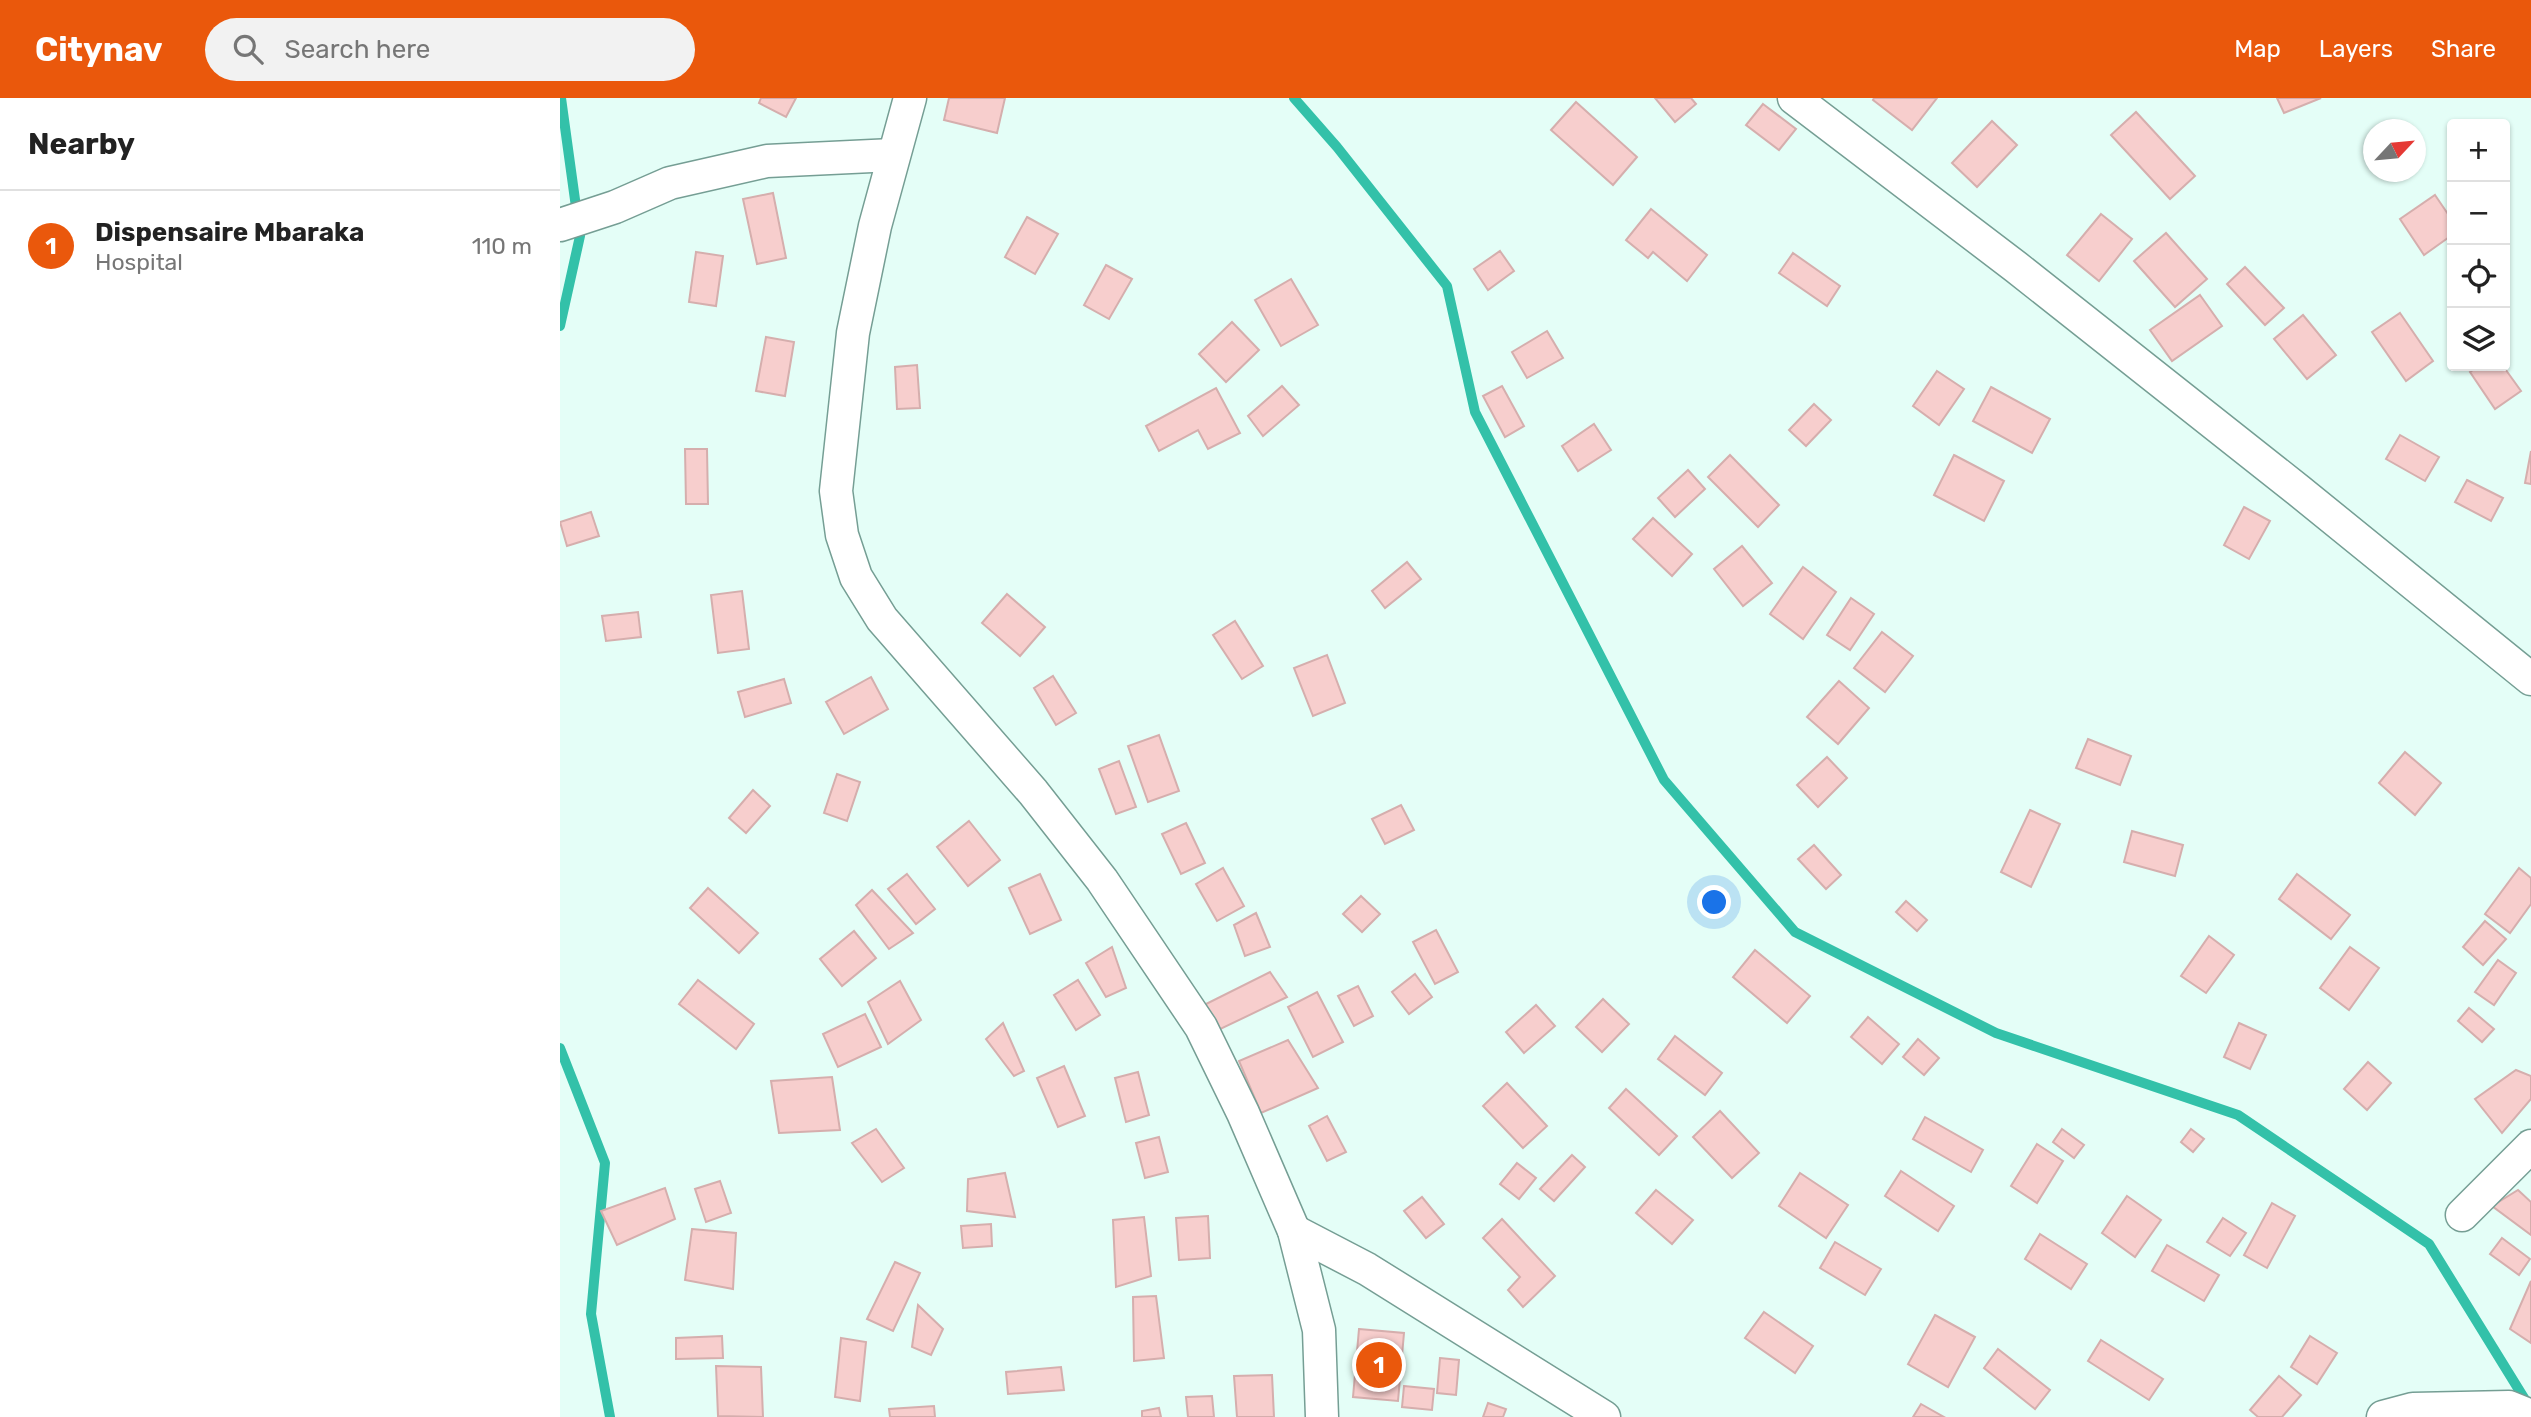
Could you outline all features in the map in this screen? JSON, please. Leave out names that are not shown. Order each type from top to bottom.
[{"type":"street","points":[[910,98],[875,226],[853,333],[836,491],[842,535],[856,577],[881,619],[1033,792],[1102,880],[1201,1027],[1243,1113],[1294,1231],[1319,1331],[1322,1417]]},
{"type":"street","points":[[1794,98],[2017,267],[2531,679]]},
{"type":"street","points":[[560,225],[615,207],[670,183],[767,161],[893,155]]},
{"type":"street","points":[[2462,1215],[2531,1146]]},
{"type":"street","points":[[1294,1231],[1367,1269],[1604,1417]]},
{"type":"street","points":[[2384,1417],[2413,1409],[2509,1407],[2531,1416]]},
{"type":"building","points":[[761,98],[796,98],[786,117],[759,103]]},
{"type":"building","points":[[949,98],[1005,98],[997,133],[944,120]]},
{"type":"building","points":[[1655,98],[1691,98],[1696,104],[1675,122]]},
{"type":"building","points":[[1937,98],[1912,130],[1873,100]]},
{"type":"building","points":[[2277,98],[2321,98],[2284,113]]},
{"type":"building","points":[[1576,102],[1637,157],[1613,185],[1551,130]]},
{"type":"building","points":[[1763,104],[1796,129],[1779,150],[1746,125]]},
{"type":"building","points":[[2136,112],[2195,176],[2170,199],[2111,135]]},
{"type":"building","points":[[1992,121],[2017,145],[1977,187],[1952,163]]},
{"type":"building","points":[[773,193],[786,258],[757,264],[743,199]]},
{"type":"building","points":[[2435,195],[2447,213],[2447,239],[2424,255],[2400,219]]},
{"type":"building","points":[[1651,209],[1707,255],[1687,281],[1653,252],[1648,258],[1626,240]]},
{"type":"building","points":[[2101,214],[2132,239],[2099,281],[2067,255]]},
{"type":"building","points":[[1027,217],[1058,234],[1035,274],[1005,257]]},
{"type":"building","points":[[2166,233],[2207,279],[2175,307],[2134,261]]},
{"type":"building","points":[[1500,251],[1514,271],[1488,290],[1474,269]]},
{"type":"building","points":[[696,252],[723,256],[716,306],[689,302]]},
{"type":"building","points":[[1793,253],[1840,286],[1827,306],[1779,273]]},
{"type":"building","points":[[1106,265],[1132,279],[1109,319],[1084,305]]},
{"type":"building","points":[[2245,267],[2284,308],[2265,325],[2227,284]]},
{"type":"building","points":[[1291,279],[1318,325],[1281,346],[1255,300]]},
{"type":"building","points":[[2200,295],[2222,326],[2172,361],[2150,330]]},
{"type":"building","points":[[2400,313],[2433,361],[2406,381],[2372,332]]},
{"type":"building","points":[[2303,315],[2336,355],[2307,379],[2274,339]]},
{"type":"building","points":[[1232,322],[1259,350],[1226,382],[1199,354]]},
{"type":"building","points":[[1547,331],[1563,358],[1527,378],[1512,352]]},
{"type":"building","points":[[766,337],[794,342],[785,396],[756,391]]},
{"type":"building","points":[[917,365],[920,408],[897,409],[895,367]]},
{"type":"building","points":[[1937,371],[1964,389],[1939,425],[1913,406]]},
{"type":"building","points":[[2507,371],[2521,391],[2495,409],[2470,372]]},
{"type":"building","points":[[1282,386],[1299,405],[1263,436],[1248,416]]},
{"type":"building","points":[[1502,386],[1524,426],[1505,437],[1483,396]]},
{"type":"building","points":[[1991,387],[2050,419],[2032,453],[1973,421]]},
{"type":"building","points":[[1216,388],[1240,433],[1208,449],[1198,430],[1159,451],[1146,426]]},
{"type":"building","points":[[1814,404],[1831,420],[1806,446],[1789,430]]},
{"type":"building","points":[[1594,424],[1611,450],[1578,471],[1562,446]]},
{"type":"building","points":[[2400,435],[2439,457],[2425,481],[2386,459]]},
{"type":"building","points":[[685,449],[707,449],[708,504],[686,504]]},
{"type":"building","points":[[2531,451],[2531,484],[2525,483]]},
{"type":"building","points":[[1730,455],[1779,505],[1758,527],[1708,477]]},
{"type":"building","points":[[1954,455],[2004,481],[1984,521],[1934,495]]},
{"type":"building","points":[[1688,470],[1705,489],[1675,517],[1658,498]]},
{"type":"building","points":[[2467,480],[2503,498],[2491,521],[2455,502]]},
{"type":"building","points":[[2244,507],[2270,521],[2249,559],[2224,545]]},
{"type":"building","points":[[591,512],[599,536],[567,546],[560,522]]},
{"type":"building","points":[[1653,518],[1692,554],[1672,576],[1633,539]]},
{"type":"building","points":[[1742,546],[1772,583],[1743,606],[1714,569]]},
{"type":"building","points":[[1407,562],[1421,579],[1385,608],[1372,591]]},
{"type":"building","points":[[1803,567],[1836,592],[1803,639],[1770,614]]},
{"type":"building","points":[[742,591],[749,649],[718,653],[711,595]]},
{"type":"building","points":[[1007,594],[1045,627],[1020,656],[982,623]]},
{"type":"building","points":[[1851,598],[1874,614],[1850,650],[1827,635]]},
{"type":"building","points":[[638,612],[641,637],[606,641],[602,616]]},
{"type":"building","points":[[1235,621],[1263,666],[1242,679],[1213,635]]},
{"type":"building","points":[[1882,632],[1913,656],[1885,692],[1854,668]]},
{"type":"building","points":[[1327,655],[1345,703],[1313,716],[1294,668]]},
{"type":"building","points":[[1053,676],[1076,713],[1056,725],[1034,688]]},
{"type":"building","points":[[871,677],[888,709],[844,734],[826,702]]},
{"type":"building","points":[[784,679],[791,703],[745,717],[738,692]]},
{"type":"building","points":[[1839,681],[1869,708],[1838,744],[1807,717]]},
{"type":"building","points":[[1159,735],[1179,791],[1148,802],[1128,746]]},
{"type":"building","points":[[2088,739],[2131,756],[2120,785],[2076,768]]},
{"type":"building","points":[[2405,752],[2441,783],[2415,815],[2379,783]]},
{"type":"building","points":[[1827,757],[1847,778],[1818,807],[1797,785]]},
{"type":"building","points":[[1119,761],[1136,807],[1116,814],[1099,769]]},
{"type":"building","points":[[837,774],[860,782],[847,821],[824,813]]},
{"type":"building","points":[[753,790],[770,806],[746,833],[729,818]]},
{"type":"building","points":[[1401,805],[1414,830],[1385,844],[1372,819]]},
{"type":"building","points":[[2030,810],[2060,824],[2031,887],[2001,872]]},
{"type":"building","points":[[969,821],[1000,860],[968,886],[937,847]]},
{"type":"building","points":[[1186,823],[1205,863],[1181,874],[1162,834]]},
{"type":"building","points":[[2132,831],[2183,845],[2175,876],[2124,862]]},
{"type":"building","points":[[1814,845],[1841,875],[1826,889],[1798,859]]},
{"type":"building","points":[[1223,868],[1244,906],[1217,921],[1196,884]]},
{"type":"building","points":[[2519,868],[2531,878],[2531,904],[2510,933],[2485,914]]},
{"type":"building","points":[[907,874],[935,909],[916,924],[888,889]]},
{"type":"building","points":[[1040,874],[1061,920],[1030,934],[1009,888]]},
{"type":"building","points":[[2297,874],[2350,915],[2331,939],[2279,899]]},
{"type":"building","points":[[708,888],[758,933],[739,953],[690,908]]},
{"type":"building","points":[[872,890],[913,933],[889,949],[856,905]]},
{"type":"building","points":[[1361,896],[1380,914],[1362,932],[1343,914]]},
{"type":"building","points":[[1906,901],[1927,920],[1917,931],[1896,912]]},
{"type":"building","points":[[1256,913],[1270,947],[1245,956],[1234,925]]},
{"type":"building","points":[[2485,921],[2506,939],[2483,965],[2463,947]]},
{"type":"building","points":[[1436,930],[1458,972],[1435,984],[1413,942]]},
{"type":"building","points":[[854,931],[876,958],[842,986],[820,959]]},
{"type":"building","points":[[2209,936],[2234,955],[2206,993],[2181,976]]},
{"type":"building","points":[[1112,947],[1126,988],[1106,997],[1086,963]]},
{"type":"building","points":[[2350,947],[2379,968],[2349,1010],[2320,988]]},
{"type":"building","points":[[1755,950],[1810,996],[1787,1023],[1733,977]]},
{"type":"building","points":[[2498,960],[2516,973],[2494,1005],[2475,992]]},
{"type":"building","points":[[1270,972],[1287,997],[1212,1033],[1200,1007]]},
{"type":"building","points":[[1415,974],[1432,997],[1409,1014],[1392,992]]},
{"type":"building","points":[[698,980],[754,1024],[736,1049],[679,1004]]},
{"type":"building","points":[[1078,980],[1100,1015],[1076,1030],[1054,995]]},
{"type":"building","points":[[900,981],[921,1020],[888,1044],[868,1002]]},
{"type":"building","points":[[1358,986],[1373,1016],[1354,1026],[1338,996]]},
{"type":"building","points":[[1317,992],[1343,1042],[1313,1057],[1288,1007]]},
{"type":"building","points":[[1603,999],[1629,1024],[1602,1052],[1576,1027]]},
{"type":"building","points":[[1536,1005],[1555,1026],[1524,1053],[1506,1032]]},
{"type":"building","points":[[2469,1008],[2494,1029],[2482,1042],[2458,1021]]},
{"type":"building","points":[[865,1014],[881,1047],[838,1067],[823,1034]]},
{"type":"building","points":[[1868,1017],[1899,1044],[1882,1064],[1851,1037]]},
{"type":"building","points":[[1003,1023],[1024,1071],[1014,1076],[986,1039]]},
{"type":"building","points":[[2239,1023],[2266,1035],[2250,1069],[2224,1057]]},
{"type":"building","points":[[1675,1036],[1722,1073],[1705,1095],[1658,1059]]},
{"type":"building","points":[[1918,1039],[1939,1058],[1924,1075],[1903,1057]]},
{"type":"building","points":[[1288,1040],[1318,1088],[1261,1113],[1239,1061]]},
{"type":"building","points":[[2368,1062],[2391,1083],[2367,1110],[2344,1089]]},
{"type":"building","points":[[1064,1066],[1085,1116],[1058,1127],[1037,1078]]},
{"type":"building","points":[[2516,1070],[2531,1076],[2531,1099],[2502,1133],[2475,1099]]},
{"type":"building","points":[[1138,1072],[1149,1115],[1126,1122],[1115,1078]]},
{"type":"building","points":[[832,1077],[840,1130],[779,1133],[771,1081]]},
{"type":"building","points":[[1507,1083],[1547,1126],[1523,1148],[1483,1106]]},
{"type":"building","points":[[1626,1089],[1677,1136],[1659,1155],[1609,1108]]},
{"type":"building","points":[[1720,1111],[1759,1153],[1732,1178],[1693,1137]]},
{"type":"building","points":[[1327,1116],[1346,1152],[1327,1161],[1309,1126]]},
{"type":"building","points":[[1925,1117],[1983,1150],[1971,1172],[1913,1139]]},
{"type":"building","points":[[876,1129],[904,1168],[882,1182],[852,1143]]},
{"type":"building","points":[[2062,1129],[2084,1145],[2074,1158],[2053,1142]]},
{"type":"building","points":[[2191,1129],[2204,1139],[2193,1152],[2181,1142]]},
{"type":"building","points":[[1159,1137],[1168,1172],[1145,1178],[1136,1143]]},
{"type":"building","points":[[2037,1144],[2063,1161],[2037,1203],[2011,1186]]},
{"type":"building","points":[[1572,1155],[1585,1167],[1554,1201],[1540,1189]]},
{"type":"building","points":[[1517,1163],[1536,1178],[1519,1199],[1500,1184]]},
{"type":"building","points":[[1901,1171],[1954,1206],[1938,1231],[1885,1196]]},
{"type":"building","points":[[1005,1173],[1015,1217],[967,1211],[968,1179]]},
{"type":"building","points":[[1800,1173],[1848,1205],[1826,1238],[1779,1206]]},
{"type":"building","points":[[720,1181],[731,1213],[706,1222],[695,1189]]},
{"type":"building","points":[[665,1188],[675,1219],[617,1245],[601,1211]]},
{"type":"building","points":[[1656,1190],[1693,1220],[1672,1244],[1636,1213]]},
{"type":"building","points":[[2518,1190],[2531,1202],[2531,1235],[2492,1206]]},
{"type":"building","points":[[2127,1196],[2161,1220],[2135,1257],[2102,1233]]},
{"type":"building","points":[[1422,1197],[1444,1224],[1426,1238],[1404,1211]]},
{"type":"building","points":[[2272,1203],[2295,1216],[2267,1268],[2244,1255]]},
{"type":"building","points":[[1208,1216],[1210,1258],[1179,1260],[1176,1218]]},
{"type":"building","points":[[1144,1217],[1151,1276],[1116,1287],[1113,1220]]},
{"type":"building","points":[[2223,1218],[2246,1233],[2230,1256],[2207,1242]]},
{"type":"building","points":[[1502,1219],[1555,1276],[1523,1307],[1508,1290],[1520,1277],[1483,1238]]},
{"type":"building","points":[[991,1224],[992,1246],[963,1248],[961,1226]]},
{"type":"building","points":[[692,1229],[736,1233],[733,1289],[685,1280]]},
{"type":"building","points":[[2040,1234],[2087,1264],[2071,1289],[2025,1259]]},
{"type":"building","points":[[2502,1238],[2530,1259],[2519,1275],[2490,1254]]},
{"type":"building","points":[[1835,1242],[1881,1269],[1865,1295],[1820,1268]]},
{"type":"building","points":[[2167,1245],[2219,1275],[2204,1301],[2152,1271]]},
{"type":"building","points":[[895,1262],[920,1273],[893,1331],[867,1319]]},
{"type":"building","points":[[2531,1281],[2531,1343],[2510,1329]]},
{"type":"building","points":[[1156,1296],[1164,1358],[1134,1361],[1133,1297]]},
{"type":"building","points":[[918,1305],[943,1329],[931,1355],[912,1347]]},
{"type":"building","points":[[1764,1312],[1813,1346],[1795,1373],[1745,1338]]},
{"type":"building","points":[[1935,1315],[1975,1337],[1948,1387],[1908,1364]]},
{"type":"building","points":[[1359,1329],[1404,1333],[1398,1401],[1353,1397]]},
{"type":"building","points":[[722,1336],[723,1358],[676,1359],[676,1338]]},
{"type":"building","points":[[2310,1336],[2337,1353],[2317,1384],[2291,1367]]},
{"type":"building","points":[[841,1338],[866,1342],[860,1401],[835,1397]]},
{"type":"building","points":[[2101,1340],[2163,1379],[2149,1400],[2088,1361]]},
{"type":"building","points":[[1998,1349],[2050,1390],[2035,1409],[1984,1368]]},
{"type":"building","points":[[1440,1358],[1459,1360],[1456,1395],[1437,1393]]},
{"type":"building","points":[[716,1366],[761,1367],[763,1417],[718,1416]]},
{"type":"building","points":[[1061,1367],[1064,1390],[1008,1394],[1006,1372]]},
{"type":"building","points":[[1272,1375],[1274,1417],[1237,1417],[1234,1376]]},
{"type":"building","points":[[2279,1376],[2301,1395],[2282,1417],[2258,1417],[2250,1410]]},
{"type":"building","points":[[1404,1386],[1434,1389],[1432,1410],[1402,1407]]},
{"type":"building","points":[[1212,1396],[1214,1417],[1188,1417],[1186,1397]]},
{"type":"building","points":[[1488,1403],[1506,1409],[1503,1417],[1483,1417]]},
{"type":"building","points":[[1921,1404],[1944,1417],[1913,1417]]},
{"type":"building","points":[[934,1406],[935,1417],[890,1417],[889,1409]]},
{"type":"building","points":[[1159,1408],[1161,1417],[1142,1417],[1142,1411]]},
{"type":"waterway","points":[[560,326],[580,236],[561,98]]},
{"type":"waterway","points":[[1294,98],[1337,147],[1447,286],[1475,412],[1664,780],[1795,932],[1996,1033],[2238,1115],[2429,1244],[2529,1406]]},
{"type":"waterway","points":[[560,1048],[605,1163],[591,1314],[610,1417]]},
{"type":"place","name":"Dispensaire Mbaraka","points":[[1379,1365]]}]
